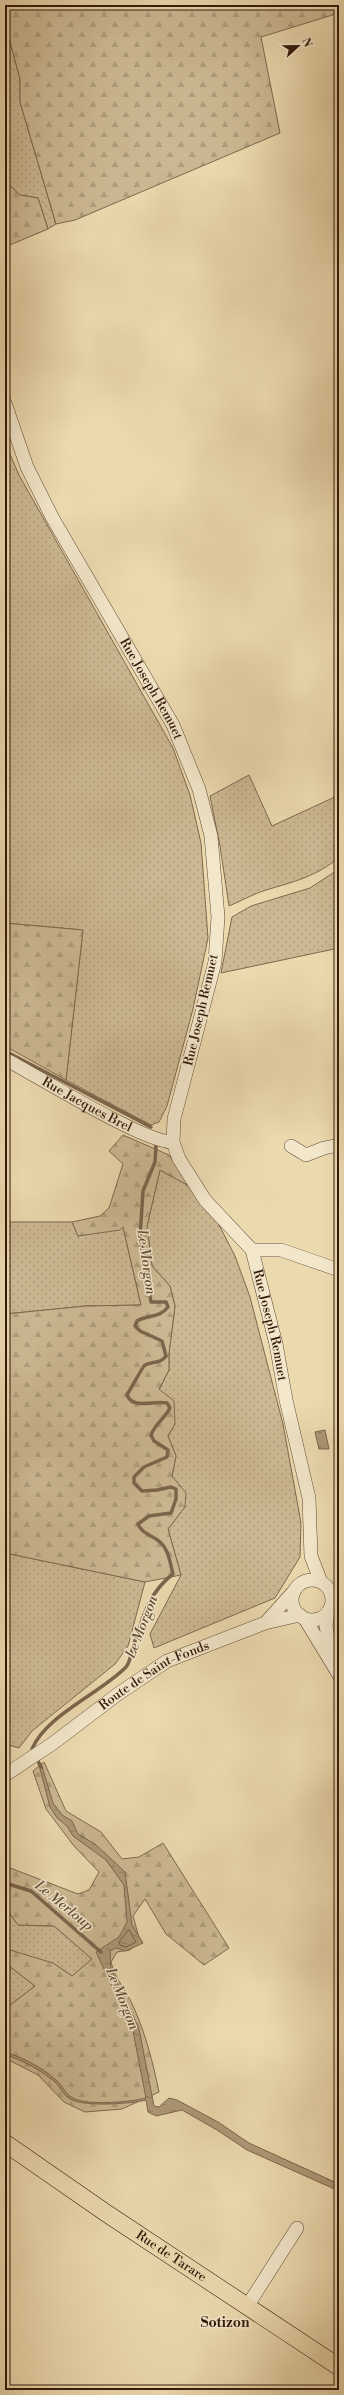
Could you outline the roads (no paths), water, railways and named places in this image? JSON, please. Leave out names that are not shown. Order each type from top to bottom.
[{"type":"main road","name":"Rue de Tarare","points":[[5,2143],[106,2213],[339,2367]]},
{"type":"street","name":"Rue Joseph Remuet","points":[[5,403],[27,466],[52,517],[173,725],[199,788],[210,836],[218,917],[215,962],[174,1119],[173,1142],[179,1160],[205,1200],[252,1250],[276,1344],[309,1498],[311,1556],[321,1582]]},
{"type":"street","name":"Rue Jacques Brel","points":[[5,1059],[141,1132],[166,1142],[173,1142]]},
{"type":"street","points":[[291,1146],[306,1155],[324,1148],[339,1145]]},
{"type":"street","points":[[252,1250],[281,1250],[339,1270]]},
{"type":"street","name":"Route de Saint-Fonds","points":[[265,1623],[279,1610],[298,1587],[311,1556]]},
{"type":"street","points":[[302,1617],[318,1619],[332,1607],[336,1595],[321,1582],[310,1580],[298,1587],[293,1605],[331,1659],[339,1675]]},
{"type":"street","points":[[328,1612],[326,1625],[331,1659]]},
{"type":"street","name":"Route de Saint-Fonds","points":[[5,1775],[52,1744],[118,1694],[167,1661],[265,1623],[302,1617]]},
{"type":"street","points":[[248,2306],[297,2228]]},
{"type":"water","points":[[325,1430],[329,1449],[319,1449],[315,1432]]},
{"type":"water","points":[[41,1763],[53,1803],[62,1815],[72,1821],[78,1834],[95,1844],[125,1872],[132,1925],[143,1943],[126,1951],[116,1948],[110,1951],[111,1969],[139,2029],[154,2106],[159,2107],[169,2098],[177,2100],[218,2122],[249,2143],[339,2184],[339,2191],[247,2150],[217,2130],[182,2110],[156,2116],[148,2112],[146,2100],[118,2104],[77,2102],[65,2095],[54,2081],[43,2073],[24,2062],[5,2055],[5,2052],[12,2054],[39,2067],[56,2080],[73,2098],[98,2103],[130,2101],[146,2098],[133,2031],[96,1952],[119,1937],[127,1922],[124,1885],[106,1860],[73,1836],[67,1826],[57,1818],[50,1807],[39,1765]]},
{"type":"waterway","name":"Le Morgon","points":[[5,1051],[151,1127]]},
{"type":"waterway","name":"Le Morgon","points":[[41,1767],[32,1749],[39,1737],[61,1715],[103,1686],[126,1667],[147,1607],[157,1589],[173,1574],[169,1557],[163,1545],[142,1530],[138,1524],[149,1516],[171,1513],[176,1499],[176,1489],[171,1487],[142,1491],[134,1483],[134,1477],[144,1467],[167,1457],[168,1450],[154,1441],[151,1435],[170,1408],[167,1403],[162,1402],[144,1404],[134,1402],[130,1400],[127,1395],[145,1365],[164,1359],[166,1356],[162,1341],[140,1331],[135,1326],[137,1321],[157,1315],[165,1311],[168,1307],[166,1302],[151,1302],[140,1237],[143,1191],[155,1162],[156,1145]]},
{"type":"waterway","name":"Le Merloup","points":[[5,1883],[31,1891],[101,1952]]},
{"type":"district","name":"Sotizon","points":[[225,2323]]}]
